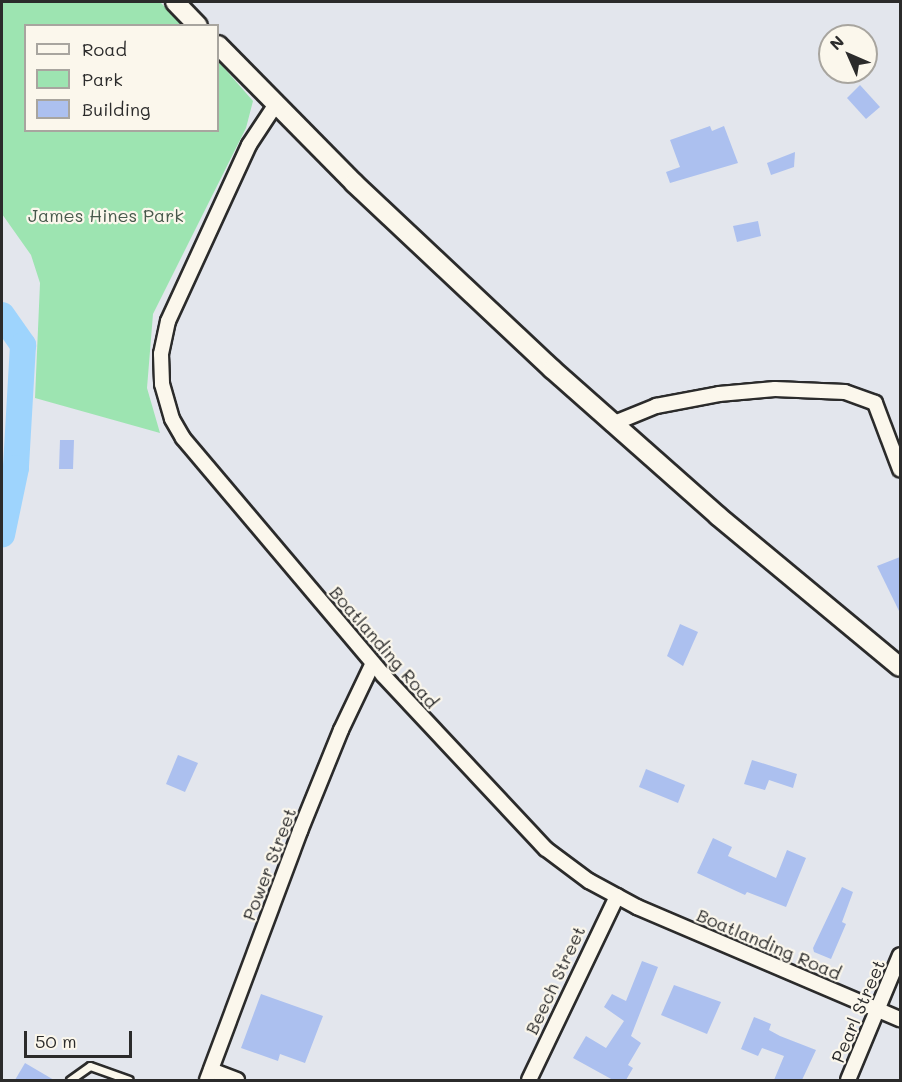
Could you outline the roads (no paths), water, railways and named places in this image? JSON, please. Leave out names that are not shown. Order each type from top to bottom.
[{"type":"main road","points":[[175,2],[196,24]]},
{"type":"main road","points":[[219,46],[460,285],[612,424],[900,667]]},
{"type":"street","name":"Boatlanding Road","points":[[276,104],[249,145],[174,304],[161,354],[164,391],[172,419],[189,447],[374,663],[527,831],[568,866],[616,897],[900,1019]]},
{"type":"street","points":[[612,424],[656,406],[719,394],[785,389],[845,392],[875,403],[900,469]]},
{"type":"street","name":"Power Street","points":[[209,1075],[313,799],[374,663]]},
{"type":"street","name":"Beech Street","points":[[529,1080],[616,897]]},
{"type":"street","name":"Pearl Street","points":[[848,1080],[900,955]]},
{"type":"street","points":[[209,1075],[237,1080]]},
{"type":"lane","points":[[70,1080],[90,1066],[129,1080]]},
{"type":"waterway","points":[[2,315],[23,345],[16,468],[2,535]]},
{"type":"park label","name":"James Hines Park","points":[[106,215]]}]
